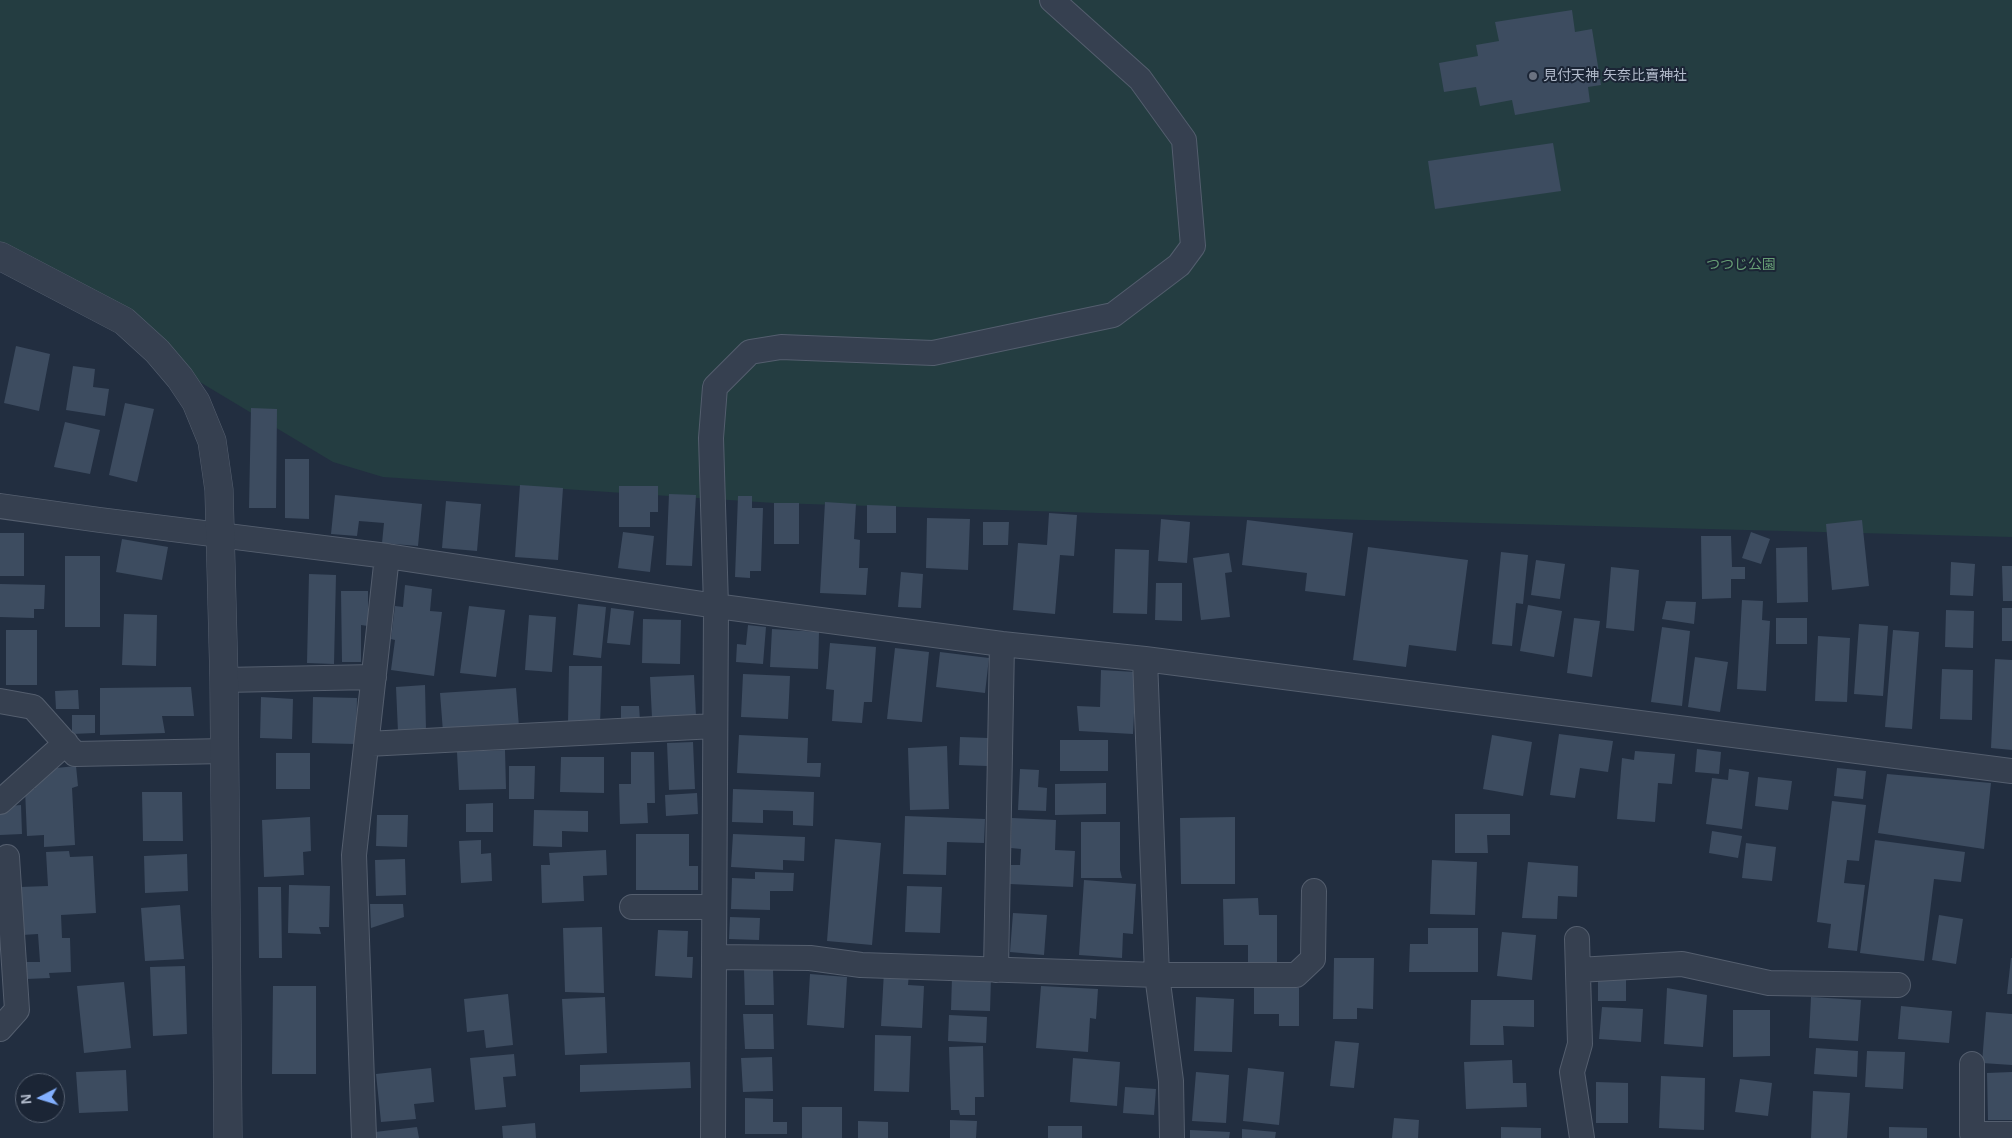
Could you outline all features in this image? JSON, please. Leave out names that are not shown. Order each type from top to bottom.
[{"type":"street","points":[[713,1138],[716,606],[711,438],[715,387],[750,352],[780,347],[933,353],[1113,315],[1180,265],[1193,246],[1184,140],[1140,79],[1052,0]]},
{"type":"street","points":[[0,256],[124,321],[157,351],[180,378],[196,402],[212,441],[219,490],[224,680],[228,1138]]},
{"type":"street","points":[[0,506],[387,556],[716,606],[1002,644],[1145,659],[2012,771]]},
{"type":"street","points":[[364,1138],[354,855],[387,556]]},
{"type":"street","points":[[996,970],[1002,644]]},
{"type":"street","points":[[1145,659],[1157,975],[1171,1081],[1172,1138]]},
{"type":"street","points":[[224,680],[374,677]]},
{"type":"street","points":[[0,701],[34,706],[76,754],[225,751]]},
{"type":"street","points":[[367,744],[716,726]]},
{"type":"street","points":[[0,802],[66,743]]},
{"type":"street","points":[[0,1028],[17,1010],[7,857]]},
{"type":"street","points":[[714,957],[810,958],[861,965],[1157,975],[1296,975],[1313,959],[1314,891]]},
{"type":"street","points":[[632,908],[714,907]]},
{"type":"street","points":[[1577,939],[1580,1044],[1572,1072],[1582,1138]]},
{"type":"street","points":[[1578,970],[1682,964],[1769,983],[1898,985]]},
{"type":"street","points":[[1972,1064],[1972,1134],[2012,1134]]},
{"type":"green space","name":"つつじ公園","points":[[0,0],[2012,0],[2012,537],[774,503],[383,477],[333,462],[0,262]]},
{"type":"building","points":[[1572,10],[1575,32],[1592,29],[1601,85],[1588,87],[1590,102],[1515,115],[1512,100],[1480,106],[1476,87],[1444,92],[1439,63],[1478,56],[1476,45],[1499,41],[1495,22]]},
{"type":"building","points":[[1553,143],[1561,191],[1435,209],[1428,161]]},
{"type":"building","points":[[16,346],[50,354],[39,411],[4,403]]},
{"type":"building","points":[[73,366],[95,369],[93,387],[109,389],[105,416],[66,410]]},
{"type":"building","points":[[125,403],[154,409],[137,482],[109,475]]},
{"type":"building","points":[[251,408],[277,409],[276,508],[249,508]]},
{"type":"building","points":[[65,422],[100,430],[90,474],[54,467]]},
{"type":"building","points":[[285,459],[309,459],[309,519],[285,518]]},
{"type":"building","points":[[520,485],[563,488],[558,560],[515,557]]},
{"type":"building","points":[[619,486],[658,486],[658,512],[650,512],[650,527],[619,527]]},
{"type":"building","points":[[669,494],[696,495],[692,566],[666,565]]},
{"type":"building","points":[[335,495],[422,504],[418,546],[382,543],[384,523],[359,521],[357,536],[331,534]]},
{"type":"building","points":[[738,496],[752,496],[752,508],[763,508],[761,571],[750,571],[750,578],[735,577]]},
{"type":"building","points":[[446,501],[481,504],[477,551],[442,548]]},
{"type":"building","points":[[825,502],[856,504],[854,539],[860,540],[859,568],[868,568],[866,595],[820,593]]},
{"type":"building","points":[[774,503],[799,503],[799,544],[774,544]]},
{"type":"building","points":[[867,505],[896,506],[896,533],[867,533]]},
{"type":"building","points":[[1049,513],[1077,515],[1074,556],[1060,555],[1055,614],[1013,610],[1018,543],[1047,545]]},
{"type":"building","points":[[927,518],[970,519],[968,570],[926,568]]},
{"type":"building","points":[[1161,519],[1190,522],[1187,563],[1158,561]]},
{"type":"building","points":[[1247,520],[1353,533],[1345,596],[1305,591],[1307,573],[1242,565]]},
{"type":"building","points":[[1862,520],[1869,586],[1832,590],[1826,524]]},
{"type":"building","points":[[983,522],[1009,522],[1008,545],[983,545]]},
{"type":"building","points":[[623,532],[654,536],[650,572],[618,568]]},
{"type":"building","points":[[1751,532],[1770,539],[1761,564],[1742,558]]},
{"type":"building","points":[[0,533],[24,533],[24,576],[0,576]]},
{"type":"building","points":[[1701,536],[1731,536],[1732,567],[1745,567],[1745,579],[1731,579],[1731,598],[1702,599]]},
{"type":"building","points":[[122,539],[168,547],[162,580],[116,572]]},
{"type":"building","points":[[1368,547],[1468,560],[1456,651],[1409,645],[1406,667],[1353,660]]},
{"type":"building","points":[[1807,547],[1808,602],[1777,603],[1776,548]]},
{"type":"building","points":[[1115,549],[1149,550],[1147,614],[1113,613]]},
{"type":"building","points":[[1501,552],[1528,555],[1523,604],[1516,603],[1512,646],[1492,644]]},
{"type":"building","points":[[1229,553],[1232,572],[1225,573],[1230,617],[1201,620],[1193,558]]},
{"type":"building","points":[[65,556],[100,556],[100,627],[65,627]]},
{"type":"building","points":[[1536,560],[1565,564],[1560,599],[1531,595]]},
{"type":"building","points":[[1951,562],[1975,564],[1973,596],[1950,595]]},
{"type":"building","points":[[2002,566],[2012,566],[2012,601],[2003,601]]},
{"type":"building","points":[[1611,567],[1639,570],[1634,631],[1606,628]]},
{"type":"building","points":[[901,572],[923,574],[921,608],[898,607]]},
{"type":"building","points":[[309,574],[336,575],[334,664],[307,663]]},
{"type":"building","points":[[1156,583],[1182,583],[1182,621],[1155,620]]},
{"type":"building","points":[[0,584],[45,585],[44,609],[34,609],[34,618],[0,617]]},
{"type":"building","points":[[405,585],[432,589],[430,611],[442,612],[434,676],[391,670],[395,640],[391,639],[395,606],[403,607]]},
{"type":"building","points":[[341,591],[368,591],[368,626],[361,625],[361,662],[342,662]]},
{"type":"building","points":[[1742,600],[1763,601],[1762,620],[1770,621],[1766,691],[1737,689]]},
{"type":"building","points":[[1666,601],[1696,602],[1694,624],[1662,619]]},
{"type":"building","points":[[578,604],[606,607],[601,658],[573,655]]},
{"type":"building","points":[[1528,605],[1562,611],[1554,657],[1520,651]]},
{"type":"building","points":[[469,606],[505,610],[496,677],[460,673]]},
{"type":"building","points":[[611,608],[634,611],[630,645],[607,643]]},
{"type":"building","points":[[2002,608],[2012,608],[2012,641],[2002,641]]},
{"type":"building","points":[[1946,610],[1974,611],[1973,648],[1945,647]]},
{"type":"building","points":[[124,614],[157,615],[156,666],[122,665]]},
{"type":"building","points":[[529,615],[556,617],[552,672],[525,670]]},
{"type":"building","points":[[1574,618],[1600,621],[1592,677],[1567,673]]},
{"type":"building","points":[[1776,618],[1807,618],[1807,644],[1776,644]]},
{"type":"building","points":[[643,619],[681,620],[680,664],[642,663]]},
{"type":"building","points":[[1859,624],[1888,626],[1883,696],[1854,694]]},
{"type":"building","points":[[748,625],[766,627],[763,664],[736,662],[737,644],[746,645]]},
{"type":"building","points":[[1662,627],[1690,631],[1682,706],[1651,702]]},
{"type":"building","points":[[772,629],[819,632],[818,669],[770,667]]},
{"type":"building","points":[[6,630],[37,630],[37,685],[6,685]]},
{"type":"building","points":[[1893,630],[1919,632],[1912,729],[1885,727]]},
{"type":"building","points":[[1818,636],[1850,638],[1847,702],[1815,701]]},
{"type":"building","points":[[830,643],[876,647],[872,702],[864,702],[862,723],[832,721],[834,690],[826,689]]},
{"type":"building","points":[[895,648],[929,652],[922,722],[887,719]]},
{"type":"building","points":[[940,652],[989,658],[985,693],[936,687]]},
{"type":"building","points":[[1695,657],[1728,662],[1720,712],[1688,707]]},
{"type":"building","points":[[1995,659],[2012,660],[2012,750],[1991,748]]},
{"type":"building","points":[[569,666],[602,666],[600,725],[568,724]]},
{"type":"building","points":[[1942,669],[1973,670],[1972,720],[1940,719]]},
{"type":"building","points":[[1101,670],[1136,672],[1133,734],[1079,731],[1077,706],[1100,707]]},
{"type":"building","points":[[743,674],[790,676],[788,719],[741,717]]},
{"type":"building","points":[[694,675],[696,716],[652,718],[650,677]]},
{"type":"building","points":[[425,685],[426,730],[398,732],[396,687]]},
{"type":"building","points":[[191,687],[194,716],[162,716],[165,733],[100,735],[100,688]]},
{"type":"building","points":[[516,688],[519,727],[443,732],[440,693]]},
{"type":"building","points":[[78,690],[79,709],[56,709],[55,691]]},
{"type":"building","points":[[261,697],[293,699],[292,739],[260,738]]},
{"type":"building","points":[[313,697],[357,698],[356,744],[312,743]]},
{"type":"building","points":[[621,706],[639,706],[640,721],[621,722]]},
{"type":"building","points":[[72,715],[95,715],[95,733],[72,734]]},
{"type":"building","points":[[1559,734],[1613,741],[1608,772],[1580,768],[1575,798],[1550,795]]},
{"type":"building","points":[[739,735],[808,738],[807,763],[821,763],[820,777],[737,773]]},
{"type":"building","points":[[1492,735],[1532,742],[1523,796],[1483,789]]},
{"type":"building","points":[[960,737],[988,738],[987,766],[959,765]]},
{"type":"building","points":[[1060,740],[1108,740],[1108,771],[1060,771]]},
{"type":"building","points":[[693,742],[695,789],[669,790],[667,743]]},
{"type":"building","points":[[947,746],[949,809],[910,810],[908,748]]},
{"type":"building","points":[[1697,749],[1721,752],[1719,774],[1695,772]]},
{"type":"building","points":[[505,750],[506,789],[459,790],[457,752]]},
{"type":"building","points":[[1635,751],[1675,754],[1672,784],[1658,783],[1655,822],[1617,819],[1622,758],[1634,760]]},
{"type":"building","points":[[631,752],[654,752],[655,803],[647,803],[648,823],[620,824],[619,784],[631,784]]},
{"type":"building","points":[[276,753],[310,753],[310,789],[276,789]]},
{"type":"building","points":[[561,757],[604,757],[604,793],[560,792]]},
{"type":"building","points":[[76,766],[78,786],[72,788],[75,845],[44,847],[44,835],[27,836],[25,789],[35,789],[35,779],[56,768]]},
{"type":"building","points":[[509,766],[535,766],[534,799],[509,799]]},
{"type":"building","points":[[1837,768],[1866,771],[1863,799],[1834,796]]},
{"type":"building","points":[[1020,769],[1039,770],[1038,787],[1047,788],[1046,811],[1018,810]]},
{"type":"building","points":[[1729,769],[1749,772],[1742,829],[1706,824],[1712,778],[1728,780]]},
{"type":"building","points":[[1887,774],[1991,783],[1984,849],[1878,833]]},
{"type":"building","points":[[1758,777],[1792,781],[1788,810],[1755,806]]},
{"type":"building","points":[[1106,783],[1106,814],[1055,815],[1055,784]]},
{"type":"building","points":[[733,789],[814,792],[813,826],[793,825],[793,811],[763,810],[763,823],[732,822]]},
{"type":"building","points":[[142,792],[182,792],[183,841],[143,841]]},
{"type":"building","points":[[697,793],[698,814],[666,816],[665,795]]},
{"type":"building","points":[[1832,801],[1866,805],[1859,861],[1847,860],[1844,883],[1865,885],[1857,951],[1828,948],[1831,924],[1817,922]]},
{"type":"building","points":[[493,803],[493,832],[466,832],[466,804]]},
{"type":"building","points":[[21,805],[22,834],[0,835],[0,814],[9,806]]},
{"type":"building","points":[[534,810],[588,811],[588,832],[562,831],[562,847],[533,846]]},
{"type":"building","points":[[1455,814],[1510,814],[1510,835],[1487,835],[1488,853],[1455,853]]},
{"type":"building","points":[[377,815],[408,815],[407,847],[376,846]]},
{"type":"building","points":[[905,816],[985,819],[984,843],[947,842],[946,875],[903,874]]},
{"type":"building","points":[[310,817],[311,851],[303,852],[304,875],[264,877],[262,820]]},
{"type":"building","points":[[1235,817],[1235,884],[1181,884],[1180,818]]},
{"type":"building","points":[[1012,818],[1056,820],[1055,850],[1075,851],[1073,887],[1010,884],[1011,865],[1020,865],[1021,849],[1011,848]]},
{"type":"building","points":[[1081,822],[1120,822],[1120,870],[1122,878],[1081,878]]},
{"type":"building","points":[[1712,831],[1742,836],[1738,858],[1709,853]]},
{"type":"building","points":[[636,834],[689,834],[689,866],[698,866],[698,890],[636,890]]},
{"type":"building","points":[[733,834],[805,837],[804,861],[783,860],[783,870],[731,867]]},
{"type":"building","points":[[835,839],[881,843],[872,945],[827,941]]},
{"type":"building","points":[[481,840],[481,854],[491,853],[492,881],[461,883],[459,841]]},
{"type":"building","points":[[1875,840],[1965,852],[1961,882],[1934,879],[1924,961],[1860,953]]},
{"type":"building","points":[[1746,843],[1776,847],[1772,881],[1742,878]]},
{"type":"building","points":[[606,850],[607,875],[583,876],[584,901],[542,903],[541,865],[550,865],[549,853]]},
{"type":"building","points":[[69,851],[70,857],[93,856],[96,913],[61,915],[62,938],[70,938],[71,972],[49,973],[50,978],[26,979],[25,962],[40,962],[38,934],[22,935],[20,887],[48,886],[46,852]]},
{"type":"building","points":[[187,854],[188,891],[145,893],[144,856]]},
{"type":"building","points":[[405,859],[406,895],[376,896],[375,860]]},
{"type":"building","points":[[1432,860],[1477,862],[1475,915],[1430,914]]},
{"type":"building","points":[[1528,862],[1578,866],[1577,897],[1558,896],[1557,919],[1522,918]]},
{"type":"building","points":[[755,872],[794,873],[793,891],[770,891],[770,910],[731,909],[732,878],[755,879]]},
{"type":"building","points":[[1084,880],[1136,884],[1133,934],[1123,933],[1122,958],[1079,955]]},
{"type":"building","points":[[289,885],[330,886],[329,927],[319,927],[321,934],[288,933]]},
{"type":"building","points":[[907,886],[942,887],[940,933],[905,932]]},
{"type":"building","points":[[258,887],[281,887],[282,958],[259,958]]},
{"type":"building","points":[[1258,898],[1259,915],[1277,915],[1277,962],[1248,962],[1248,945],[1224,945],[1223,899]]},
{"type":"building","points":[[370,904],[403,904],[404,917],[371,928]]},
{"type":"building","points":[[180,905],[184,959],[145,961],[141,908]]},
{"type":"building","points":[[1013,913],[1047,915],[1044,955],[1010,952]]},
{"type":"building","points":[[1939,915],[1963,919],[1956,964],[1932,960]]},
{"type":"building","points":[[730,917],[760,918],[759,940],[729,939]]},
{"type":"building","points":[[602,927],[604,993],[565,992],[563,928]]},
{"type":"building","points":[[1428,928],[1478,928],[1478,972],[1409,972],[1410,944],[1428,944]]},
{"type":"building","points":[[658,930],[688,931],[687,957],[693,957],[692,978],[655,976]]},
{"type":"building","points":[[1502,932],[1536,935],[1532,980],[1497,976]]},
{"type":"building","points":[[1334,958],[1374,958],[1373,1009],[1357,1008],[1357,1019],[1333,1019]]},
{"type":"building","points":[[2011,958],[2012,994],[2007,994]]},
{"type":"building","points":[[185,966],[187,1034],[153,1036],[150,967]]},
{"type":"building","points":[[773,969],[774,1005],[745,1005],[744,970]]},
{"type":"building","points":[[884,971],[909,973],[908,985],[924,986],[922,1028],[881,1026]]},
{"type":"building","points":[[810,974],[847,977],[844,1028],[807,1025]]},
{"type":"building","points":[[952,977],[991,978],[990,1011],[951,1010]]},
{"type":"building","points":[[1598,977],[1626,977],[1626,1001],[1598,1001]]},
{"type":"building","points":[[124,982],[131,1048],[84,1053],[77,986]]},
{"type":"building","points":[[273,986],[316,986],[316,1074],[272,1074]]},
{"type":"building","points":[[1041,986],[1098,989],[1096,1019],[1090,1018],[1088,1052],[1036,1048]]},
{"type":"building","points":[[1254,987],[1299,988],[1299,1026],[1279,1026],[1279,1014],[1254,1014]]},
{"type":"building","points":[[1667,988],[1707,995],[1703,1047],[1664,1044]]},
{"type":"building","points":[[508,994],[513,1045],[486,1048],[484,1030],[467,1032],[464,999]]},
{"type":"building","points":[[605,997],[607,1053],[565,1055],[562,999]]},
{"type":"building","points":[[1196,997],[1234,999],[1232,1052],[1194,1051]]},
{"type":"building","points":[[1811,997],[1861,1000],[1858,1041],[1809,1038]]},
{"type":"building","points":[[1471,1000],[1534,1000],[1534,1027],[1503,1026],[1504,1045],[1470,1045]]},
{"type":"building","points":[[1901,1006],[1952,1011],[1949,1043],[1898,1039]]},
{"type":"building","points":[[1602,1007],[1643,1009],[1641,1042],[1599,1039]]},
{"type":"building","points":[[1733,1010],[1770,1010],[1770,1056],[1733,1057]]},
{"type":"building","points":[[1986,1012],[2012,1014],[2012,1065],[1982,1063]]},
{"type":"building","points":[[743,1014],[773,1014],[774,1049],[745,1049]]},
{"type":"building","points":[[949,1015],[987,1017],[986,1043],[948,1041]]},
{"type":"building","points":[[875,1035],[911,1036],[909,1092],[874,1091]]},
{"type":"building","points":[[1335,1041],[1359,1043],[1354,1088],[1330,1086]]},
{"type":"building","points":[[983,1046],[984,1097],[975,1097],[975,1115],[960,1115],[959,1110],[951,1110],[949,1047]]},
{"type":"building","points":[[1816,1048],[1858,1051],[1857,1077],[1814,1074]]},
{"type":"building","points":[[1867,1051],[1905,1052],[1903,1089],[1865,1087]]},
{"type":"building","points":[[514,1054],[516,1076],[503,1077],[506,1107],[475,1110],[470,1058]]},
{"type":"building","points":[[772,1057],[773,1091],[743,1092],[741,1058]]},
{"type":"building","points":[[1073,1058],[1120,1062],[1117,1106],[1070,1102]]},
{"type":"building","points":[[1512,1060],[1513,1083],[1526,1083],[1527,1107],[1466,1109],[1464,1062]]},
{"type":"building","points":[[690,1062],[691,1088],[580,1092],[580,1065]]},
{"type":"building","points":[[431,1068],[434,1102],[414,1104],[416,1119],[381,1122],[376,1074]]},
{"type":"building","points":[[1248,1068],[1284,1072],[1279,1125],[1243,1121]]},
{"type":"building","points":[[126,1070],[128,1111],[79,1113],[76,1072]]},
{"type":"building","points":[[1196,1072],[1229,1075],[1226,1123],[1192,1121]]},
{"type":"building","points":[[2012,1072],[2012,1120],[1988,1120],[1987,1073]]},
{"type":"building","points":[[1661,1076],[1705,1078],[1704,1130],[1659,1128]]},
{"type":"building","points":[[1740,1079],[1772,1083],[1768,1116],[1735,1112]]},
{"type":"building","points":[[1596,1082],[1628,1083],[1628,1123],[1596,1123]]},
{"type":"building","points":[[1125,1087],[1156,1089],[1154,1115],[1123,1113]]},
{"type":"building","points":[[1813,1091],[1850,1093],[1847,1138],[1811,1138]]},
{"type":"building","points":[[745,1098],[773,1099],[773,1122],[787,1122],[787,1134],[745,1134]]},
{"type":"building","points":[[802,1107],[842,1107],[842,1138],[802,1138]]},
{"type":"building","points":[[1394,1118],[1419,1120],[1418,1138],[1392,1138]]},
{"type":"building","points":[[950,1120],[977,1121],[976,1138],[950,1138]]},
{"type":"building","points":[[858,1121],[888,1122],[888,1138],[858,1138]]},
{"type":"building","points":[[535,1123],[536,1138],[503,1138],[502,1126]]},
{"type":"building","points":[[1048,1126],[1082,1126],[1082,1138],[1048,1138]]},
{"type":"building","points":[[417,1127],[419,1138],[376,1138],[375,1132]]},
{"type":"building","points":[[1501,1127],[1541,1128],[1541,1138],[1501,1138]]},
{"type":"building","points":[[1889,1127],[1927,1128],[1927,1138],[1889,1138]]},
{"type":"building","points":[[1242,1129],[1276,1132],[1275,1138],[1242,1138]]},
{"type":"building","points":[[1190,1130],[1230,1132],[1229,1138],[1190,1138]]},
{"type":"place","name":"見付天神 矢奈比賣神社","points":[[1533,76]]}]
